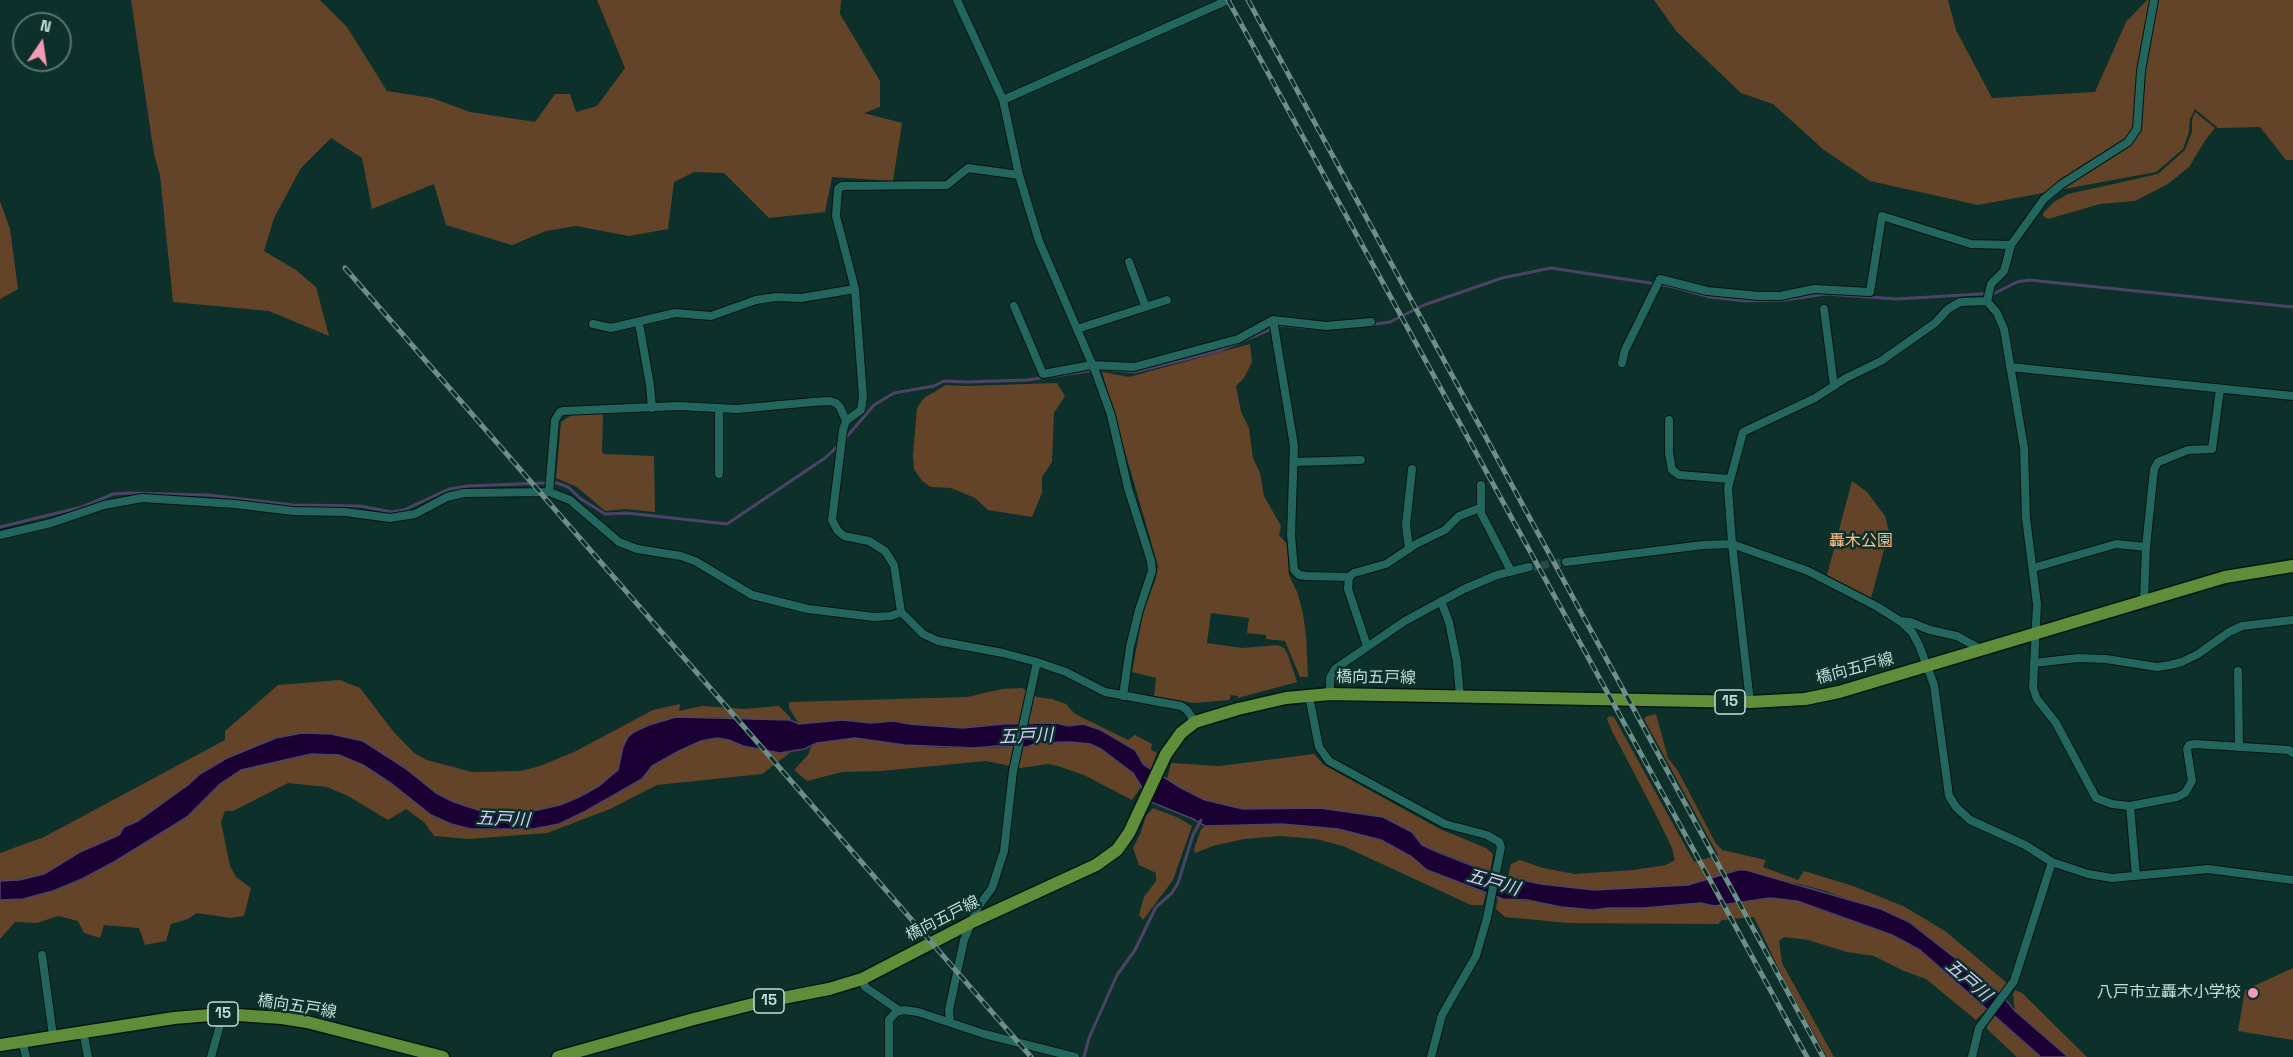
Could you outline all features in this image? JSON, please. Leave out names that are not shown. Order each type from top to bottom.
[{"type":"main road","name":"橋向五戸線","points":[[558,1057],[694,1019],[757,1003],[829,989],[862,979],[972,922],[1096,865],[1117,850],[1129,833],[1166,754],[1181,733],[1195,722],[1238,709],[1286,698],[1330,694],[1750,702],[1777,702],[1819,697],[2224,577],[2293,566]]},
{"type":"main road","name":"橋向五戸線","points":[[0,1045],[174,1018],[223,1014],[307,1022],[443,1057]]},
{"type":"street","points":[[957,0],[1003,100],[1019,175],[1039,241],[1111,415],[1128,488],[1148,549],[1152,571],[1130,647],[1123,696]]},
{"type":"street","points":[[1003,100],[1228,0]]},
{"type":"street","points":[[1987,301],[1991,284],[2004,271],[2011,245],[2044,199],[2062,184],[2128,142],[2138,129],[2141,71],[2154,0]]},
{"type":"street","points":[[1019,175],[968,168],[947,185],[842,186],[838,189],[836,216],[855,289],[863,397],[861,410],[846,421],[843,430],[832,520],[844,536],[870,542],[885,551],[894,565],[901,612],[923,634],[938,641],[1037,662],[1066,672],[1105,692],[1181,706],[1187,710],[1195,722]]},
{"type":"street","points":[[1622,363],[1625,350],[1660,279],[1707,291],[1759,296],[1780,296],[1814,289],[1870,292],[1882,216],[1971,244],[2011,245]]},
{"type":"street","points":[[1129,262],[1145,305]]},
{"type":"street","points":[[593,324],[611,328],[675,313],[711,316],[756,300],[776,297],[801,298],[855,289]]},
{"type":"street","points":[[1077,329],[1145,305],[1167,300]]},
{"type":"street","points":[[1987,301],[1997,313],[2004,329],[2024,448],[2026,518],[2037,604],[2032,688],[2037,699],[2056,723],[2096,798],[2112,804],[2130,806],[2176,797],[2185,793],[2192,781],[2187,749],[2189,745],[2289,750],[2293,753]]},
{"type":"street","points":[[1750,702],[1728,488],[1743,432],[1789,411],[1881,360],[1935,323],[1948,309],[1960,302],[1987,301]]},
{"type":"street","points":[[1014,306],[1044,374],[1092,365],[1134,366],[1238,339],[1273,320],[1326,326],[1371,322]]},
{"type":"street","points":[[1824,309],[1834,386]]},
{"type":"street","points":[[1273,320],[1282,382],[1291,422],[1294,462],[1291,535],[1294,570],[1306,576],[1349,577],[1354,573],[1386,564],[1445,530],[1459,516],[1480,508]]},
{"type":"street","points":[[639,323],[646,355],[652,408]]},
{"type":"street","points":[[2010,367],[2293,396]]},
{"type":"street","points":[[2144,600],[2146,547],[2154,469],[2158,462],[2188,450],[2212,449],[2220,389]]},
{"type":"street","points":[[549,492],[555,420],[560,412],[652,408],[737,409],[830,401],[840,407],[846,421]]},
{"type":"street","points":[[719,408],[720,474]]},
{"type":"street","points":[[1669,420],[1669,453],[1672,470],[1679,475],[1730,479]]},
{"type":"street","points":[[1294,462],[1361,460]]},
{"type":"street","points":[[1409,549],[1406,525],[1412,469]]},
{"type":"street","points":[[1481,485],[1480,508],[1511,571]]},
{"type":"street","points":[[0,535],[51,523],[104,505],[142,498],[235,504],[293,511],[345,512],[390,518],[415,514],[447,497],[465,493],[549,492],[570,500],[619,542],[637,549],[681,556],[695,561],[752,595],[808,609],[874,617],[891,616],[901,612]]},
{"type":"street","points":[[1566,562],[1703,544],[1732,544],[1808,570],[1900,621],[1912,632],[1934,685],[1949,796],[1956,807],[1970,820],[2025,845],[2052,862],[2088,874],[2112,878],[2208,869],[2293,880]]},
{"type":"street","points":[[2033,568],[2116,544],[2146,547]]},
{"type":"street","points":[[1330,694],[1330,678],[1335,669],[1405,621],[1464,589],[1511,571],[1529,567]]},
{"type":"street","points":[[1349,577],[1348,589],[1367,646]]},
{"type":"street","points":[[1441,602],[1449,622],[1457,662],[1460,696]]},
{"type":"street","points":[[2034,663],[2078,658],[2106,658],[2157,667],[2170,665],[2198,654],[2229,632],[2242,626],[2293,620]]},
{"type":"street","points":[[1900,621],[1957,636],[1975,646],[1978,651]]},
{"type":"street","points":[[951,1022],[950,1010],[964,940],[978,907],[992,888],[1004,851],[1013,771],[1037,662]]},
{"type":"street","points":[[2238,671],[2238,747]]},
{"type":"street","points":[[1309,696],[1319,747],[1329,761],[1445,824],[1487,835],[1499,842],[1502,847],[1476,956],[1442,1015],[1431,1057]]},
{"type":"street","points":[[2130,806],[2136,876]]},
{"type":"street","points":[[1972,1057],[1975,1038],[2011,986],[2052,862]]},
{"type":"street","points":[[42,955],[53,1036]]},
{"type":"street","points":[[862,979],[865,987],[900,1011],[918,1012],[984,1034],[1075,1057]]},
{"type":"street","points":[[890,1057],[890,1020],[900,1011]]},
{"type":"street","points":[[211,1057],[223,1014]]},
{"type":"street","points":[[83,1031],[88,1057]]},
{"type":"street","points":[[22,1040],[26,1057]]},
{"type":"green space","points":[[131,0],[320,0],[347,27],[387,91],[432,98],[470,112],[535,122],[555,94],[570,94],[576,112],[597,106],[625,68],[597,0],[841,0],[840,14],[880,81],[880,107],[864,113],[902,123],[893,181],[832,177],[825,212],[769,218],[724,173],[694,172],[674,182],[668,229],[629,236],[576,226],[546,231],[512,245],[446,225],[434,184],[372,209],[362,158],[331,138],[301,168],[274,218],[264,251],[296,270],[316,287],[329,336],[269,311],[173,302],[160,175],[154,154]]},
{"type":"green space","points":[[1654,0],[1948,0],[1956,30],[1992,98],[2095,92],[2126,22],[2147,0],[2293,0],[2293,160],[2286,160],[2260,127],[2218,128],[2195,109],[2190,119],[2189,132],[2183,149],[2156,172],[1978,205],[1870,181],[1824,150],[1773,104],[1741,93],[1676,31]]},
{"type":"green space","points":[[2195,112],[2215,128],[2189,167],[2168,184],[2135,201],[2100,204],[2048,219],[2043,216],[2043,213],[2054,202],[2068,194],[2158,174],[2185,150],[2192,132]]},
{"type":"green space","points":[[0,201],[10,229],[18,289],[0,299]]},
{"type":"green space","points":[[1250,344],[1252,362],[1244,378],[1236,386],[1241,412],[1249,428],[1253,458],[1260,473],[1264,496],[1281,526],[1279,535],[1287,544],[1289,575],[1298,594],[1303,614],[1308,677],[1300,677],[1285,641],[1266,639],[1266,635],[1247,633],[1249,618],[1211,613],[1207,643],[1242,648],[1278,645],[1284,648],[1288,655],[1297,682],[1238,698],[1238,696],[1231,695],[1229,700],[1194,703],[1154,696],[1156,678],[1132,672],[1143,613],[1158,566],[1102,372],[1129,377]]},
{"type":"green space","points":[[1057,383],[1065,396],[1054,413],[1052,462],[1042,477],[1042,493],[1032,517],[988,510],[975,498],[951,488],[931,487],[922,481],[914,469],[917,408],[924,398],[946,385]]},
{"type":"green space","points":[[603,414],[602,452],[604,454],[654,456],[655,512],[625,509],[605,511],[577,487],[556,478],[561,422],[572,415]]},
{"type":"green space","name":"轟木公園","points":[[1852,481],[1867,492],[1885,516],[1889,532],[1871,598],[1827,575]]},
{"type":"green space","points":[[340,680],[360,688],[393,731],[414,753],[427,760],[472,772],[521,771],[540,766],[574,752],[653,710],[680,704],[679,711],[702,706],[744,709],[779,706],[790,717],[790,720],[751,721],[713,717],[623,747],[618,770],[599,786],[579,797],[560,805],[533,811],[512,812],[478,810],[454,802],[436,793],[405,768],[331,734],[302,733],[276,738],[227,758],[200,774],[138,821],[124,827],[119,835],[80,852],[44,874],[19,880],[0,881],[0,853],[44,837],[225,740],[225,731],[278,685]]},
{"type":"green space","points":[[1022,688],[1037,697],[1066,704],[1075,714],[1128,740],[1135,735],[1152,744],[1151,750],[1157,753],[1151,769],[1143,764],[1135,750],[1083,724],[1068,726],[1056,723],[1004,724],[963,728],[894,721],[871,723],[842,720],[799,724],[789,708],[789,702],[967,697],[1002,689]]},
{"type":"green space","points":[[1656,714],[1668,758],[1678,771],[1715,842],[1722,850],[1766,860],[1763,867],[1798,880],[1804,871],[1853,886],[1903,906],[1945,931],[2007,983],[2001,994],[1909,922],[1826,891],[1779,881],[1746,870],[1688,885],[1594,890],[1541,884],[1508,877],[1511,864],[1520,860],[1543,868],[1575,874],[1633,870],[1666,865],[1675,860],[1672,848],[1657,817],[1612,731],[1607,719],[1609,716],[1614,717],[1694,862],[1718,855],[1644,719]]},
{"type":"green space","points":[[717,738],[780,753],[791,752],[762,774],[657,785],[610,809],[547,833],[468,839],[434,836],[424,822],[406,809],[388,820],[348,796],[327,787],[288,783],[233,811],[225,811],[221,822],[230,866],[236,877],[251,888],[244,916],[230,918],[197,913],[188,919],[171,924],[166,941],[145,945],[139,928],[104,925],[100,938],[84,933],[78,921],[58,916],[37,923],[15,922],[0,939],[0,900],[23,899],[53,891],[114,862],[186,817],[220,784],[241,770],[311,754],[339,755],[363,765],[451,824],[471,829],[533,829],[559,824],[586,811],[642,779],[652,766],[701,741]]},
{"type":"green space","points":[[855,738],[943,748],[1027,747],[1037,743],[1071,742],[1090,744],[1101,749],[1133,773],[1141,787],[1132,800],[1084,775],[1048,764],[1020,768],[986,761],[881,771],[842,772],[807,781],[794,770],[808,755],[812,745]]},
{"type":"green space","points":[[1314,754],[1324,765],[1440,829],[1486,848],[1493,854],[1490,872],[1422,845],[1383,817],[1320,808],[1243,809],[1205,800],[1167,780],[1171,763],[1219,766]]},
{"type":"green space","points":[[1153,808],[1179,818],[1192,826],[1173,880],[1143,920],[1139,915],[1144,897],[1156,881],[1156,873],[1139,865],[1133,848],[1146,816]]},
{"type":"green space","points":[[1282,824],[1338,829],[1381,840],[1412,857],[1427,870],[1486,893],[1483,905],[1471,905],[1343,846],[1316,839],[1281,836],[1244,839],[1195,853],[1194,849],[1201,829],[1205,826]]},
{"type":"green space","points":[[1498,897],[1594,910],[1701,903],[1714,906],[1770,898],[1797,901],[1892,935],[1920,950],[1987,1009],[1976,1020],[1926,979],[1874,956],[1847,952],[1808,940],[1784,937],[1779,941],[1782,963],[1834,1057],[1827,1057],[1784,980],[1754,917],[1722,920],[1718,924],[1568,923],[1505,917],[1496,909]]},
{"type":"green space","points":[[2293,968],[2293,1040],[2238,1031],[2245,990]]},
{"type":"green space","points":[[2015,990],[2022,993],[2087,1057],[2068,1057],[2015,1011],[2013,994]]},
{"type":"green space","points":[[1995,1016],[2041,1057],[2017,1057],[1987,1029]]},
{"type":"water","name":"五戸川","points":[[676,717],[790,720],[799,724],[842,720],[871,723],[894,721],[963,728],[1004,724],[1056,723],[1068,726],[1083,724],[1101,730],[1135,750],[1143,764],[1205,800],[1243,809],[1320,808],[1383,817],[1412,832],[1422,845],[1483,870],[1508,877],[1541,884],[1594,890],[1688,885],[1738,870],[1746,870],[1881,909],[1909,922],[2001,994],[2015,1011],[2068,1057],[2041,1057],[1920,950],[1892,935],[1797,901],[1770,898],[1714,906],[1701,903],[1594,910],[1561,907],[1527,900],[1503,899],[1427,870],[1412,857],[1381,840],[1338,829],[1282,824],[1205,826],[1151,802],[1133,773],[1101,749],[1090,744],[1071,742],[1037,743],[1027,747],[974,748],[905,745],[855,738],[817,743],[804,749],[780,753],[717,738],[701,741],[652,766],[642,779],[586,811],[559,824],[533,829],[471,829],[451,824],[431,815],[392,784],[363,765],[339,755],[311,754],[241,770],[220,784],[187,817],[82,879],[53,891],[23,899],[0,900],[0,881],[19,880],[44,874],[80,852],[119,835],[124,827],[138,821],[200,774],[227,758],[276,738],[302,733],[331,734],[363,741],[405,768],[436,793],[454,802],[478,810],[533,811],[560,805],[599,786],[618,770],[623,747],[628,737],[649,725]]},
{"type":"waterway","points":[[1362,326],[1390,322],[1424,305],[1502,278],[1551,268],[1670,286],[1710,297],[1746,301],[1785,300],[1826,294],[1897,299],[1995,293],[2017,282],[2029,280],[2293,307]]},
{"type":"waterway","points":[[844,440],[874,405],[894,393],[934,386],[944,381],[1027,380],[1102,369],[1135,372],[1218,351],[1281,325],[1311,328]]},
{"type":"waterway","points":[[0,527],[82,507],[113,494],[208,495],[293,505],[360,506],[392,512],[404,510],[449,489],[544,483],[557,483],[568,487],[581,499],[605,514],[627,513],[727,524],[825,458],[839,445]]},
{"type":"waterway","points":[[1084,1057],[1089,1038],[1117,975],[1135,950],[1156,907],[1172,893],[1178,883],[1193,835],[1201,820]]},
{"type":"tunnel","points":[[1529,567],[1566,562]]},
{"type":"railway","points":[[1228,0],[1807,1057]]},
{"type":"railway","points":[[1248,0],[1823,1057]]},
{"type":"railway","points":[[345,268],[1031,1057]]},
{"type":"place","name":"八戸市立轟木小学校","points":[[2253,993]]}]
